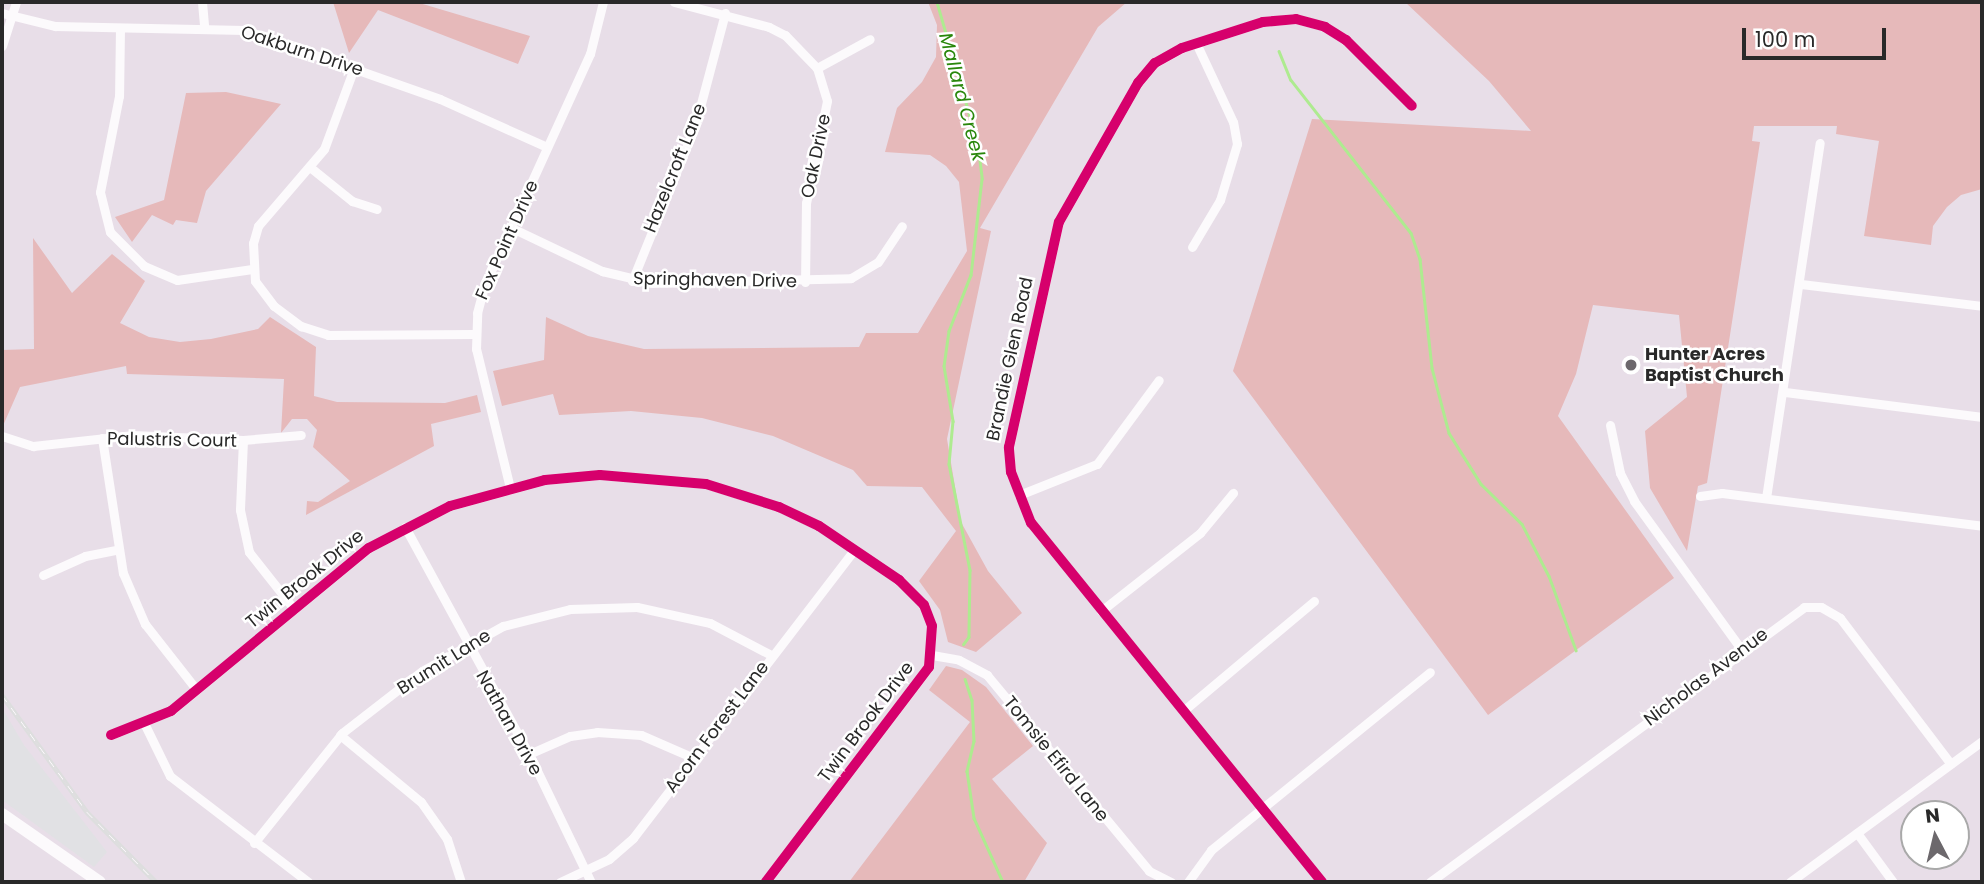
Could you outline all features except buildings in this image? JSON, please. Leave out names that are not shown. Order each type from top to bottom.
[{"type":"main road","points":[[2,814],[100,882]]},
{"type":"street","points":[[2,46],[6,14],[16,2]]},
{"type":"street","points":[[202,2],[204,26]]},
{"type":"street","name":"Fox Point Drive","points":[[510,488],[474,334],[485,284],[514,229],[547,147],[590,54],[603,2]]},
{"type":"street","name":"Oak Drive","points":[[674,2],[725,13],[785,35],[817,68],[827,101],[806,203],[805,282]]},
{"type":"street","name":"Hazelcroft Lane","points":[[632,281],[695,126],[725,13]]},
{"type":"street","name":"Oakburn Drive","points":[[6,14],[55,26],[204,26],[244,30],[440,99],[547,147]]},
{"type":"street","name":"Brandie Glen Road","points":[[1322,882],[1031,523],[1019,495],[1009,458],[1010,430],[1059,222],[1146,72],[1166,56],[1196,43],[1263,22],[1311,23],[1346,40],[1412,106]]},
{"type":"street","points":[[120,28],[119,96],[100,192],[110,232],[144,266],[177,280],[252,269]]},
{"type":"street","points":[[817,68],[870,39]]},
{"type":"street","points":[[1192,247],[1220,200],[1237,144],[1233,122],[1196,43]]},
{"type":"street","points":[[354,68],[324,149],[258,226],[252,269],[255,281],[274,306],[313,331],[356,336],[474,334]]},
{"type":"street","points":[[1766,498],[1785,391],[1820,143]]},
{"type":"street","points":[[311,167],[352,201],[377,209]]},
{"type":"street","name":"Springhaven Drive","points":[[514,229],[632,281],[805,282],[862,273],[890,249],[902,226]]},
{"type":"street","points":[[1801,284],[1982,306]]},
{"type":"street","points":[[1019,495],[1097,464],[1159,380]]},
{"type":"street","points":[[1785,391],[1982,416]]},
{"type":"street","points":[[1610,425],[1617,463],[1634,501],[1742,650]]},
{"type":"street","name":"Palustris Court","points":[[2,436],[33,446],[102,438],[243,440],[301,435]]},
{"type":"street","points":[[102,438],[117,550],[145,624],[197,689]]},
{"type":"street","points":[[243,440],[240,510],[249,552],[294,609]]},
{"type":"street","name":"Twin Brook Drive","points":[[111,735],[171,710],[369,548],[450,506],[510,488],[600,475],[706,484],[779,507],[855,549],[924,605],[932,626],[932,655],[920,681],[766,882]]},
{"type":"street","points":[[1101,611],[1200,533],[1233,493]]},
{"type":"street","points":[[1700,496],[1722,493],[1982,526]]},
{"type":"street","name":"Nathan Drive","points":[[405,527],[466,644],[528,754],[591,882]]},
{"type":"street","name":"Acorn Forest Lane","points":[[560,882],[622,850],[855,549]]},
{"type":"street","points":[[43,575],[70,561],[117,550]]},
{"type":"street","points":[[1183,711],[1314,601]]},
{"type":"street","name":"Brumit Lane","points":[[254,843],[340,735],[466,644],[525,619],[614,606],[660,610],[710,623],[771,655]]},
{"type":"street","name":"Nicholas Avenue","points":[[1430,882],[1798,609],[1829,610],[1951,764]]},
{"type":"street","name":"Tomsie Efird Lane","points":[[932,655],[959,660],[987,675],[1149,871],[1171,882]]},
{"type":"street","points":[[1188,882],[1200,859],[1430,671]]},
{"type":"street","points":[[144,723],[170,776],[308,882]]},
{"type":"street","points":[[528,754],[569,736],[613,732],[662,741],[694,758]]},
{"type":"street","points":[[340,735],[421,802],[447,839],[461,882]]},
{"type":"street","points":[[1790,882],[1982,741]]},
{"type":"street","points":[[1857,833],[1893,882]]},
{"type":"shaded area","points":[[333,2],[416,2],[530,36],[518,64],[378,10],[349,53]]},
{"type":"shaded area","points":[[928,2],[1127,2],[1098,27],[980,228],[991,231],[947,439],[961,522],[988,571],[1022,613],[976,652],[948,642],[940,610],[919,581],[956,531],[922,487],[867,486],[853,470],[773,436],[702,418],[631,411],[559,415],[553,394],[502,406],[493,371],[544,360],[546,317],[588,336],[644,349],[859,347],[866,333],[918,333],[967,251],[959,182],[946,166],[930,155],[885,152],[897,108],[922,82],[936,57],[937,25]]},
{"type":"shaded area","points":[[1405,2],[1982,2],[1982,189],[1961,195],[1947,207],[1933,226],[1931,245],[1864,236],[1879,141],[1836,134],[1837,126],[1754,126],[1752,141],[1760,142],[1707,483],[1698,486],[1687,551],[1650,488],[1645,431],[1687,397],[1679,315],[1593,305],[1576,374],[1558,416],[1674,578],[1488,715],[1233,371],[1312,119],[1531,131],[1489,81]]},
{"type":"shaded area","points":[[226,92],[281,104],[206,191],[197,223],[176,220],[173,225],[152,215],[132,242],[115,217],[164,200],[186,93]]},
{"type":"shaded area","points":[[33,238],[72,293],[112,254],[145,281],[120,323],[149,337],[180,342],[211,339],[258,329],[270,317],[316,347],[314,396],[337,402],[445,403],[477,395],[481,412],[431,424],[434,446],[306,515],[307,501],[318,502],[350,481],[313,447],[317,430],[307,419],[292,419],[281,433],[284,379],[127,374],[126,366],[20,387],[2,428],[2,350],[34,349]]},
{"type":"shaded area","points":[[946,666],[962,670],[986,687],[1033,746],[992,779],[1047,843],[1024,882],[849,882],[970,722],[929,690]]},
{"type":"shaded area","points":[[2,708],[24,745],[107,852],[94,867],[2,800]]},
{"type":"waterway","name":"Mallard Creek","points":[[937,2],[978,144],[982,179],[971,275],[949,331],[944,366],[953,421],[949,464],[970,570],[969,637],[964,644]]},
{"type":"waterway","points":[[1279,51],[1291,80],[1411,233],[1420,259],[1432,368],[1449,433],[1481,484],[1522,524],[1549,576],[1576,650]]},
{"type":"waterway","name":"Mallard Creek","points":[[965,679],[972,700],[974,741],[967,771],[974,818],[1003,882]]},
{"type":"railway","points":[[2,695],[87,812],[156,882]]},
{"type":"cycle path","points":[[1322,882],[1031,523],[1011,472],[1009,447],[1059,222],[1138,83],[1155,63],[1182,48],[1263,22],[1296,19],[1325,27],[1346,40],[1412,106]]},
{"type":"cycle path","points":[[111,735],[171,711],[369,548],[450,506],[545,480],[600,475],[706,484],[779,507],[819,526],[899,580],[924,605],[932,626],[929,667],[766,882]]},
{"type":"place","name":"Hunter Acres Baptist Church","points":[[1631,365]]}]
